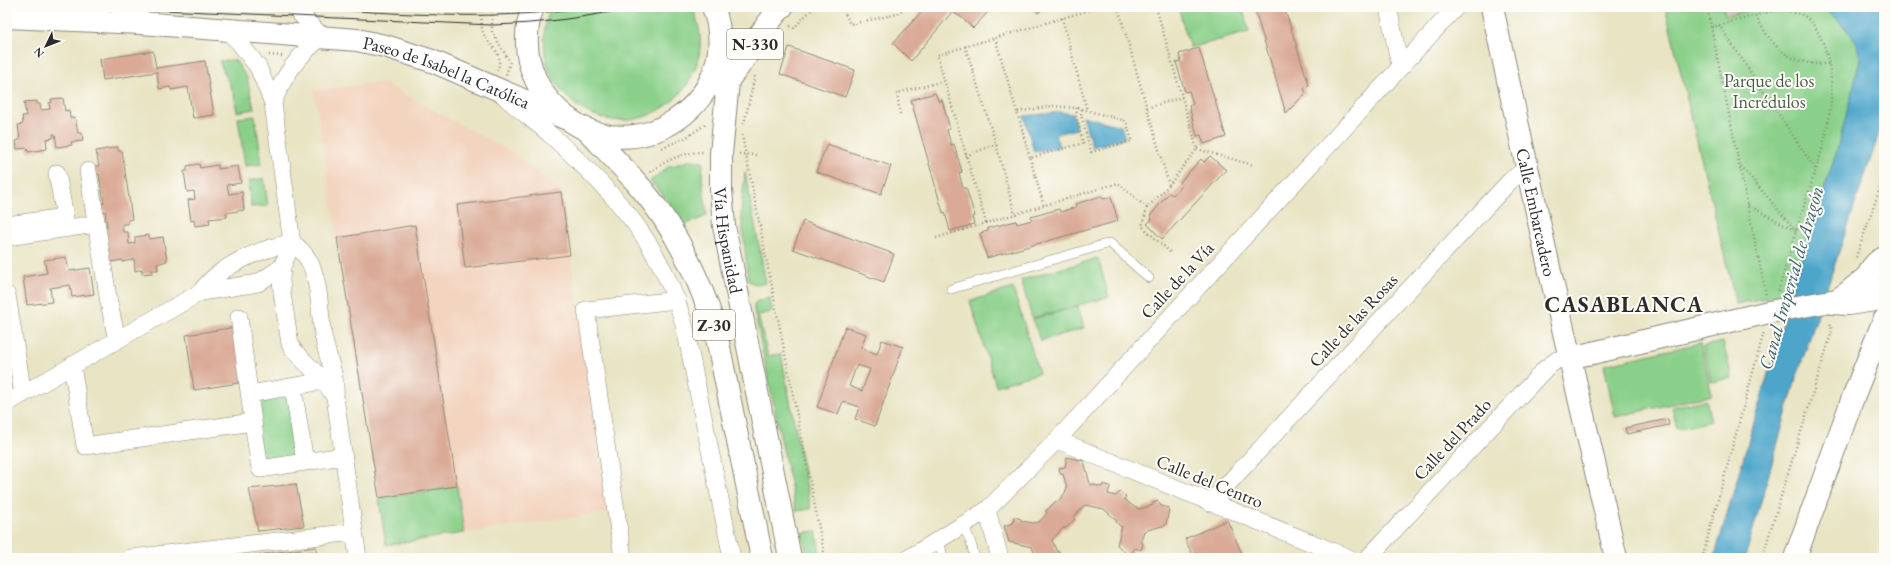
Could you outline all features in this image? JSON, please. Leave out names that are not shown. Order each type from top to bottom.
[{"type":"main road","points":[[533,7],[528,24],[527,39],[528,54],[537,84],[550,103],[567,119],[586,129],[618,137],[644,134],[665,127],[711,96],[728,81]]},
{"type":"main road","name":"Vía Hispanidad","points":[[713,7],[728,81],[734,123],[721,154],[721,190],[724,226],[790,558]]},
{"type":"main road","name":"N-330","points":[[728,81],[740,67],[766,25],[782,7]]},
{"type":"main road","name":"Calle Embarcadero","points":[[1492,7],[1616,558]]},
{"type":"main road","name":"Paseo de Isabel la Católica","points":[[7,17],[141,23],[357,40],[402,51],[498,85],[544,110],[567,119]]},
{"type":"main road","points":[[691,109],[709,84],[718,55],[720,38]]},
{"type":"main road","name":"Vía Hispanidad","points":[[586,129],[636,182],[672,230],[689,259],[704,294],[715,328],[762,558]]},
{"type":"main road","points":[[1570,357],[1774,311],[1825,302],[1842,297],[1862,269],[1873,266],[1884,258]]},
{"type":"main road","points":[[1862,269],[1872,291],[1884,306]]},
{"type":"main road","points":[[1825,302],[1884,306]]},
{"type":"main road","points":[[1795,558],[1857,388],[1884,306]]},
{"type":"street","points":[[272,103],[282,82],[294,64],[322,37],[294,7]]},
{"type":"street","points":[[1388,7],[1400,66]]},
{"type":"street","name":"Calle de la Vía","points":[[919,555],[939,539],[987,510],[1057,440],[1400,66],[1456,7]]},
{"type":"street","points":[[226,30],[239,42],[254,60],[261,72],[272,103],[292,243],[282,267],[282,293],[290,344],[295,352],[324,381],[335,397]]},
{"type":"street","points":[[537,84],[551,135]]},
{"type":"street","points":[[498,85],[515,107],[551,135],[587,169],[632,218],[662,265],[677,300],[685,328],[732,558]]},
{"type":"street","name":"Calle de las Rosas","points":[[1210,503],[1504,187],[1528,167]]},
{"type":"street","points":[[88,171],[109,303],[117,340]]},
{"type":"street","points":[[7,225],[65,216],[57,173]]},
{"type":"street","points":[[7,237],[96,224]]},
{"type":"street","points":[[201,292],[206,284],[214,277],[250,256],[273,247],[292,243],[301,249],[308,258],[314,274],[325,344],[336,385],[335,397],[358,558]]},
{"type":"street","points":[[7,403],[201,292],[258,283],[282,267]]},
{"type":"street","points":[[258,283],[282,293]]},
{"type":"street","points":[[7,295],[23,394]]},
{"type":"street","points":[[623,558],[586,310],[677,300]]},
{"type":"street","points":[[239,317],[260,469],[344,456]]},
{"type":"street","name":"Calle del Prado","points":[[1368,558],[1546,368],[1557,360],[1570,357]]},
{"type":"street","points":[[72,365],[84,446],[254,422]]},
{"type":"street","points":[[250,394],[324,381]]},
{"type":"street","points":[[293,387],[305,462]]},
{"type":"street","name":"Calle del Centro","points":[[1057,440],[1349,558]]},
{"type":"street","points":[[987,510],[1000,558]]},
{"type":"street","points":[[131,558],[354,532]]},
{"type":"lane","points":[[951,289],[1110,242],[1149,278]]},
{"type":"lane","points":[[963,525],[970,540],[975,558]]},
{"type":"lane","points":[[939,539],[943,558]]},
{"type":"path","points":[[482,7],[482,30],[499,55],[498,85]]},
{"type":"path","points":[[492,7],[492,32],[510,62],[498,85]]},
{"type":"path","points":[[794,28],[814,7]]},
{"type":"path","points":[[842,7],[850,24],[898,14],[905,7]]},
{"type":"path","points":[[986,224],[937,55],[1100,7]]},
{"type":"path","points":[[1118,7],[1169,185]]},
{"type":"path","points":[[1156,7],[1197,149]]},
{"type":"path","points":[[1707,7],[1748,205],[1774,311]]},
{"type":"path","points":[[1702,558],[1796,231],[1820,157],[1831,101],[1832,74],[1825,48],[1815,28],[1802,15],[1784,10],[1712,27]]},
{"type":"path","points":[[1756,16],[1764,32],[1777,48],[1793,60],[1812,65],[1829,64]]},
{"type":"path","points":[[1062,18],[1087,110]]},
{"type":"path","points":[[1719,25],[1816,171]]},
{"type":"path","points":[[995,38],[1044,206]]},
{"type":"path","points":[[965,46],[996,144],[1014,215]]},
{"type":"path","points":[[265,55],[279,55],[287,59]]},
{"type":"path","points":[[900,114],[897,93],[944,81]]},
{"type":"path","points":[[734,123],[750,95]]},
{"type":"path","points":[[1147,108],[1182,97]]},
{"type":"path","points":[[1017,112],[1053,106],[1077,108],[1076,116],[1084,143],[1030,158]]},
{"type":"path","points":[[1082,109],[1087,110],[1126,121],[1132,141],[1092,152],[1081,116],[1082,109]]},
{"type":"path","points":[[659,149],[680,141],[711,122],[734,123]]},
{"type":"path","points":[[734,123],[742,134],[825,558]]},
{"type":"path","points":[[966,156],[996,144]]},
{"type":"path","points":[[1197,149],[1253,165]]},
{"type":"path","points":[[1172,254],[1142,226],[1147,208],[1169,185],[1197,149]]},
{"type":"path","points":[[636,182],[670,159],[694,152],[757,155]]},
{"type":"path","points":[[1740,165],[1796,231]]},
{"type":"path","points":[[1862,269],[1884,177]]},
{"type":"path","points":[[936,238],[1118,183],[1147,208]]},
{"type":"path","points":[[1748,205],[1796,231]]},
{"type":"path","points":[[1762,558],[1832,331],[1825,302]]},
{"type":"shaded area","points":[[1723,7],[1768,7],[1725,15]]},
{"type":"shaded area","points":[[381,82],[510,151],[561,192],[608,512],[386,545],[314,91]]},
{"type":"green space","points":[[552,7],[692,7],[700,36],[697,63],[686,86],[668,104],[645,116],[620,120],[594,115],[569,99],[558,86],[549,71],[546,60],[544,40],[545,26]]},
{"type":"green space","points":[[1178,7],[1242,7],[1249,32],[1190,48]]},
{"type":"green space","name":"Parque de los Incrédulos","points":[[1665,7],[1723,7],[1725,15],[1768,7],[1821,7],[1838,20],[1853,37],[1858,47],[1860,60],[1857,76],[1838,147],[1792,292],[1736,304]]},
{"type":"green space","points":[[235,60],[247,78],[254,109],[237,112],[234,94],[219,61]]},
{"type":"green space","points":[[255,116],[262,164],[245,166],[238,118]]},
{"type":"green space","points":[[692,160],[703,162],[702,178],[707,216],[684,225],[664,196],[650,181],[668,167]]},
{"type":"green space","points":[[745,172],[766,283],[759,284],[748,280],[741,212]]},
{"type":"green space","points":[[264,178],[268,206],[251,207],[248,181]]},
{"type":"green space","points":[[1098,258],[1109,297],[1032,318],[1021,280]]},
{"type":"green space","points":[[1013,288],[1039,373],[996,386],[970,301]]},
{"type":"green space","points":[[770,298],[772,312],[758,315],[768,356],[781,354],[811,509],[796,511],[754,310],[754,304],[759,300]]},
{"type":"green space","points":[[1078,306],[1084,328],[1040,341],[1033,319]]},
{"type":"green space","points":[[1723,342],[1732,378],[1711,382],[1703,346]]},
{"type":"green space","points":[[1700,343],[1712,395],[1615,417],[1604,365]]},
{"type":"green space","points":[[291,389],[301,461],[262,469],[252,394]]},
{"type":"green space","points":[[1706,400],[1711,421],[1677,429],[1672,407]]},
{"type":"green space","points":[[457,486],[464,533],[386,545],[379,498]]},
{"type":"green space","points":[[816,531],[821,558],[807,558],[802,533]]},
{"type":"water","name":"Canal Imperial de Aragón","points":[[1821,7],[1884,7],[1884,119],[1796,379],[1745,558],[1714,558],[1794,281],[1838,147],[1860,60],[1855,43],[1847,29]]},
{"type":"water","points":[[1060,112],[1073,114],[1077,129],[1056,134],[1059,147],[1034,152],[1024,116]]},
{"type":"water","points":[[1083,116],[1121,126],[1125,138],[1092,147]]},
{"type":"building","points":[[926,7],[989,7],[991,9],[973,28],[961,17],[952,12],[911,61],[893,43]]},
{"type":"building","points":[[1031,7],[1044,7],[1038,13]]},
{"type":"building","points":[[1254,7],[1284,7],[1309,85],[1304,88],[1306,93],[1286,113]]},
{"type":"building","points":[[789,47],[855,70],[845,97],[780,74]]},
{"type":"building","points":[[1199,48],[1226,137],[1204,144],[1201,135],[1197,136],[1189,106],[1193,104],[1189,91],[1185,92],[1176,62],[1181,61],[1179,54]]},
{"type":"building","points":[[153,51],[156,68],[205,61],[214,115],[193,118],[188,87],[171,90],[170,87],[159,89],[157,72],[103,80],[100,59]]},
{"type":"building","points":[[935,93],[939,102],[942,100],[950,129],[947,130],[951,145],[954,144],[962,172],[959,173],[963,188],[966,188],[975,216],[972,217],[974,224],[950,231],[945,212],[943,213],[911,100]]},
{"type":"building","points":[[63,98],[65,111],[69,110],[70,118],[75,117],[78,133],[82,133],[83,141],[71,142],[72,145],[57,147],[55,134],[53,134],[53,138],[46,139],[47,149],[28,152],[27,148],[17,149],[16,141],[20,140],[18,125],[23,124],[22,116],[26,116],[24,102],[37,101],[37,104],[40,104],[41,110],[50,109],[49,103],[52,102],[51,99]]},
{"type":"building","points":[[827,144],[891,166],[881,194],[816,172]]},
{"type":"building","points":[[118,147],[118,151],[122,151],[132,219],[128,220],[128,224],[122,224],[123,232],[128,232],[129,244],[135,243],[135,237],[149,235],[149,239],[163,237],[167,261],[157,264],[158,270],[152,270],[152,273],[142,274],[142,269],[135,271],[134,259],[123,262],[122,260],[105,263],[99,228],[107,227],[105,211],[97,212],[96,205],[104,203],[99,174],[92,175],[91,167],[99,166],[96,151]]},
{"type":"building","points":[[1210,156],[1226,170],[1162,239],[1147,224],[1152,219],[1150,216],[1169,193],[1173,195],[1182,185],[1180,182],[1201,159],[1204,162]]},
{"type":"building","points":[[199,164],[200,168],[218,165],[218,169],[238,166],[241,183],[227,185],[229,194],[242,192],[244,210],[226,213],[227,217],[209,219],[210,224],[195,226],[194,220],[191,221],[188,200],[195,199],[194,191],[187,192],[184,171],[187,171],[187,166]]},
{"type":"building","points":[[561,192],[570,255],[465,268],[457,205]]},
{"type":"building","points":[[1102,196],[1103,199],[1111,197],[1118,221],[987,258],[980,233],[988,231],[988,228],[1016,221],[1017,224],[1032,220],[1031,217],[1059,209],[1060,212],[1076,207],[1075,204]]},
{"type":"building","points":[[803,221],[894,254],[884,282],[793,249]]},
{"type":"building","points":[[415,225],[457,486],[379,498],[337,238]]},
{"type":"building","points":[[66,257],[69,271],[90,268],[94,294],[72,297],[70,285],[50,288],[52,302],[27,305],[23,277],[47,273],[44,260]]},
{"type":"building","points":[[236,327],[245,382],[194,390],[186,335]]},
{"type":"building","points":[[845,327],[866,334],[861,348],[877,354],[882,340],[903,347],[875,426],[855,419],[859,407],[843,401],[838,414],[817,407]],"holes":[[[857,365],[870,369],[862,391],[849,386]]]},
{"type":"building","points":[[1668,419],[1669,425],[1627,434],[1625,428]]},
{"type":"building","points":[[1067,457],[1084,461],[1090,484],[1102,487],[1103,484],[1110,486],[1108,494],[1116,496],[1120,492],[1126,497],[1124,499],[1134,507],[1140,509],[1153,505],[1153,503],[1158,501],[1161,506],[1169,508],[1166,525],[1144,531],[1141,542],[1143,543],[1141,550],[1135,548],[1129,556],[1117,545],[1122,526],[1121,527],[1116,522],[1117,521],[1104,509],[1085,505],[1074,517],[1075,519],[1065,529],[1064,527],[1052,540],[1057,552],[1059,551],[1061,558],[1036,558],[1032,547],[1009,542],[1004,526],[1013,523],[1014,517],[1021,519],[1021,521],[1033,523],[1039,522],[1047,513],[1046,511],[1056,501],[1057,503],[1065,493],[1067,487],[1063,474],[1061,475],[1059,468],[1065,467]]},
{"type":"building","points":[[296,484],[304,526],[258,531],[249,489]]},
{"type":"building","points":[[1227,520],[1244,558],[1194,558],[1185,539]]},
{"type":"building","points":[[316,547],[317,558],[243,558],[243,557]]},
{"type":"tram line","points":[[97,7],[491,25],[564,19],[635,7]]},
{"type":"tram line","points":[[287,7],[437,15],[512,14],[549,12],[586,7]]},
{"type":"district","name":"CASABLANCA","points":[[1624,304]]}]
